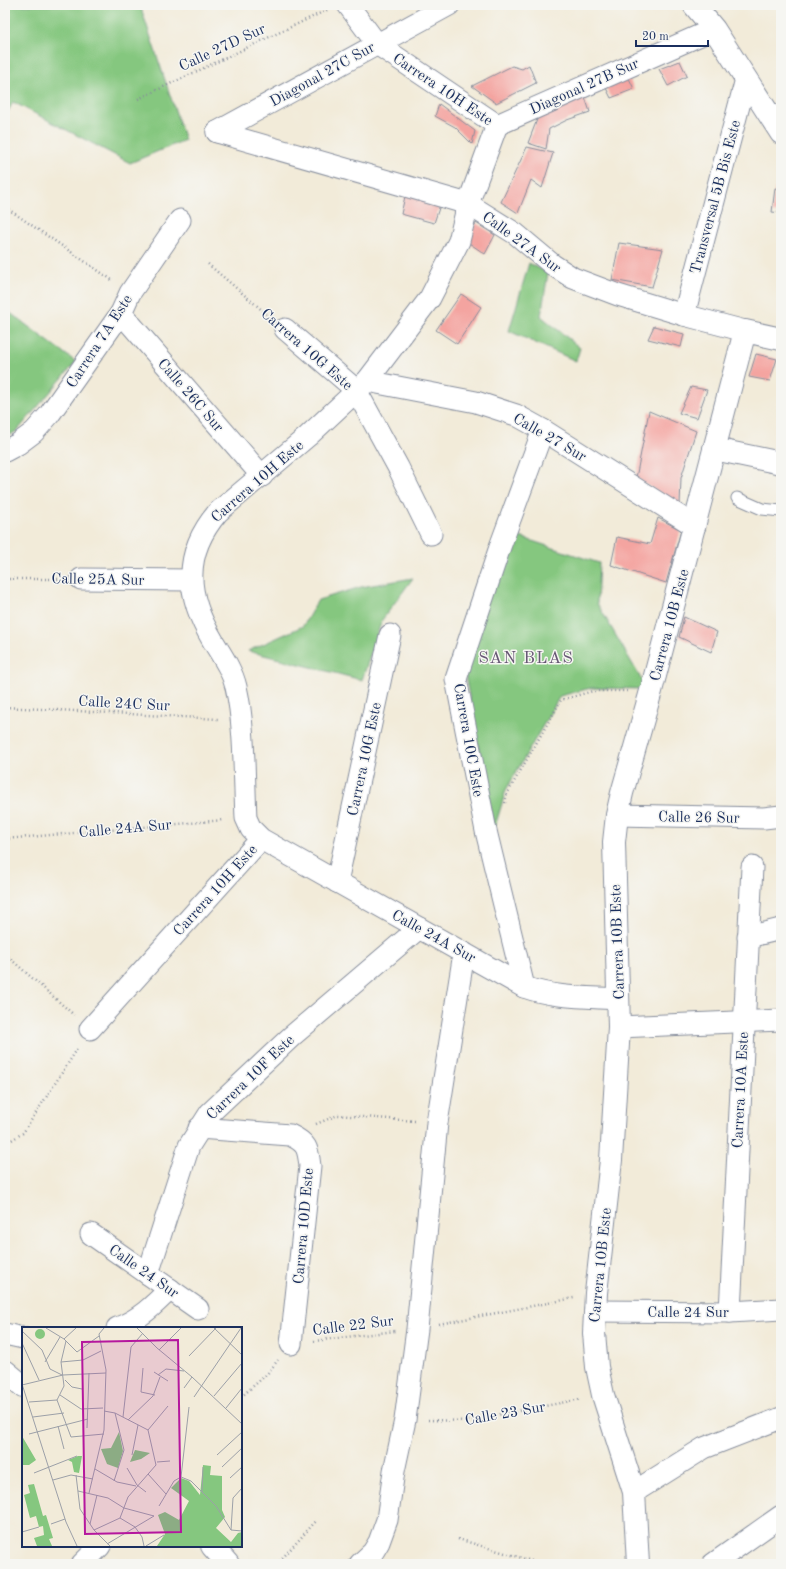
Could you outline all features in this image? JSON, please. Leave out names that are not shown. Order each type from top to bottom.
[{"type":"street","name":"Diagonal 27C Sur","points":[[217,132],[449,5]]},
{"type":"street","points":[[694,5],[714,29],[781,133]]},
{"type":"street","name":"Carrera 10H Este","points":[[90,1029],[261,839],[251,829],[246,818],[241,720],[236,687],[231,672],[203,621],[191,580],[195,551],[200,536],[218,512],[262,476],[361,386],[430,298],[459,240],[468,204],[497,125],[377,44],[340,7]]},
{"type":"street","name":"Diagonal 27B Sur","points":[[497,125],[714,29]]},
{"type":"street","name":"Transversal 5B Bis Este","points":[[684,315],[746,79]]},
{"type":"street","name":"Calle 27A Sur","points":[[217,132],[468,204],[516,234],[534,251],[573,278],[594,287],[684,315],[781,339]]},
{"type":"street","name":"Carrera 7A Este","points":[[5,451],[18,444],[34,432],[49,415],[120,313],[130,293],[180,220]]},
{"type":"street","name":"Calle 26C Sur","points":[[120,313],[262,476]]},
{"type":"street","name":"Carrera 10G Este","points":[[285,329],[361,386],[431,534]]},
{"type":"street","name":"Carrera 10B Este","points":[[638,1564],[634,1492],[603,1395],[597,1367],[594,1333],[595,1302],[611,1160],[619,1027],[614,842],[617,815],[746,331]]},
{"type":"street","name":"Calle 27 Sur","points":[[361,386],[476,402],[516,415],[543,430],[695,526]]},
{"type":"street","name":"Carrera 10C Este","points":[[524,987],[486,831],[456,679],[501,544],[543,430]]},
{"type":"street","points":[[714,449],[781,463]]},
{"type":"street","name":"Calle 25A Sur","points":[[81,579],[191,580]]},
{"type":"street","name":"Carrera 10G Este","points":[[337,882],[390,635]]},
{"type":"street","name":"Calle 26 Sur","points":[[617,815],[764,818],[781,816]]},
{"type":"street","name":"Calle 24A Sur","points":[[261,839],[524,987],[558,996],[618,999]]},
{"type":"street","name":"Carrera 10A Este","points":[[730,1312],[752,868]]},
{"type":"street","name":"Carrera 10F Este","points":[[148,1274],[184,1159],[199,1128],[210,1114],[292,1036],[419,928]]},
{"type":"street","points":[[748,937],[781,929]]},
{"type":"street","points":[[360,1564],[373,1552],[379,1542],[387,1520],[394,1471],[405,1420],[417,1329],[437,1123],[464,953]]},
{"type":"street","points":[[619,1027],[781,1020]]},
{"type":"street","points":[[199,1128],[290,1135]]},
{"type":"street","name":"Carrera 10D Este","points":[[290,1135],[302,1141],[308,1151],[310,1166],[291,1344]]},
{"type":"street","name":"Calle 24 Sur","points":[[90,1234],[198,1309]]},
{"type":"street","points":[[120,1327],[130,1323],[151,1308],[170,1289]]},
{"type":"street","name":"Calle 24 Sur","points":[[595,1302],[730,1312],[781,1309]]},
{"type":"street","points":[[5,1334],[22,1338]]},
{"type":"street","points":[[5,1371],[22,1385]]},
{"type":"street","points":[[634,1492],[704,1448],[781,1418]]},
{"type":"street","points":[[713,1564],[781,1516]]},
{"type":"street","points":[[82,1564],[99,1547]]},
{"type":"street","points":[[213,1547],[228,1564]]},
{"type":"lane","points":[[737,498],[762,509],[781,512]]},
{"type":"path","name":"Calle 27D Sur","points":[[138,99],[340,7]]},
{"type":"path","points":[[5,208],[130,293]]},
{"type":"path","name":"Carrera 10G Este","points":[[208,264],[285,329]]},
{"type":"path","name":"Calle 25A Sur","points":[[5,579],[81,579]]},
{"type":"path","points":[[504,807],[507,794],[561,700],[593,691],[651,691]]},
{"type":"path","name":"Calle 24C Sur","points":[[5,707],[241,720]]},
{"type":"path","name":"Calle 24A Sur","points":[[5,839],[246,818]]},
{"type":"path","points":[[5,954],[90,1029],[23,1133],[5,1144]]},
{"type":"path","points":[[290,1135],[338,1115],[437,1123]]},
{"type":"path","points":[[417,1329],[595,1302]]},
{"type":"path","name":"Calle 22 Sur","points":[[291,1344],[417,1329]]},
{"type":"path","points":[[242,1396],[267,1374],[291,1344]]},
{"type":"path","name":"Calle 23 Sur","points":[[405,1420],[467,1421],[603,1395]]},
{"type":"path","points":[[277,1564],[318,1520]]},
{"type":"path","points":[[458,1539],[542,1564]]},
{"type":"green space","points":[[5,5],[140,5],[185,140],[130,163],[13,102],[5,117]]},
{"type":"green space","points":[[529,263],[548,273],[541,316],[580,348],[576,361],[509,331]]},
{"type":"green space","points":[[5,309],[76,362],[17,431],[5,438]]},
{"type":"green space","points":[[508,533],[599,563],[597,603],[647,689],[591,688],[560,696],[506,790],[494,830],[464,669]]},
{"type":"green space","points":[[413,578],[382,620],[362,680],[248,651],[303,626],[318,600],[361,587]]},
{"type":"building","points":[[680,61],[687,76],[668,86],[659,69]]},
{"type":"building","points":[[529,65],[536,83],[496,103],[472,86],[512,66],[522,69]]},
{"type":"building","points":[[627,74],[634,89],[611,98],[604,84]]},
{"type":"building","points":[[585,97],[590,112],[567,120],[549,129],[546,149],[528,143],[538,117]]},
{"type":"building","points":[[439,104],[475,131],[472,144],[455,127],[435,116]]},
{"type":"building","points":[[527,147],[553,153],[542,188],[531,180],[518,213],[501,202]]},
{"type":"building","points":[[775,188],[781,189],[781,213],[772,212]]},
{"type":"building","points":[[406,192],[441,202],[434,223],[401,214]]},
{"type":"building","points":[[476,223],[495,235],[485,254],[466,241]]},
{"type":"building","points":[[619,243],[663,249],[652,287],[612,280]]},
{"type":"building","points":[[461,294],[481,307],[457,344],[436,330]]},
{"type":"building","points":[[654,326],[684,334],[681,347],[648,339]]},
{"type":"building","points":[[756,354],[777,359],[770,381],[749,377]]},
{"type":"building","points":[[691,387],[707,390],[697,418],[679,413]]},
{"type":"building","points":[[649,411],[696,431],[681,478],[680,505],[636,478]]},
{"type":"building","points":[[658,518],[681,530],[666,583],[611,565],[617,537],[650,544]]},
{"type":"building","points":[[684,617],[717,632],[711,652],[679,637]]},
{"type":"district","name":"SAN BLAS","points":[[526,657]]}]
